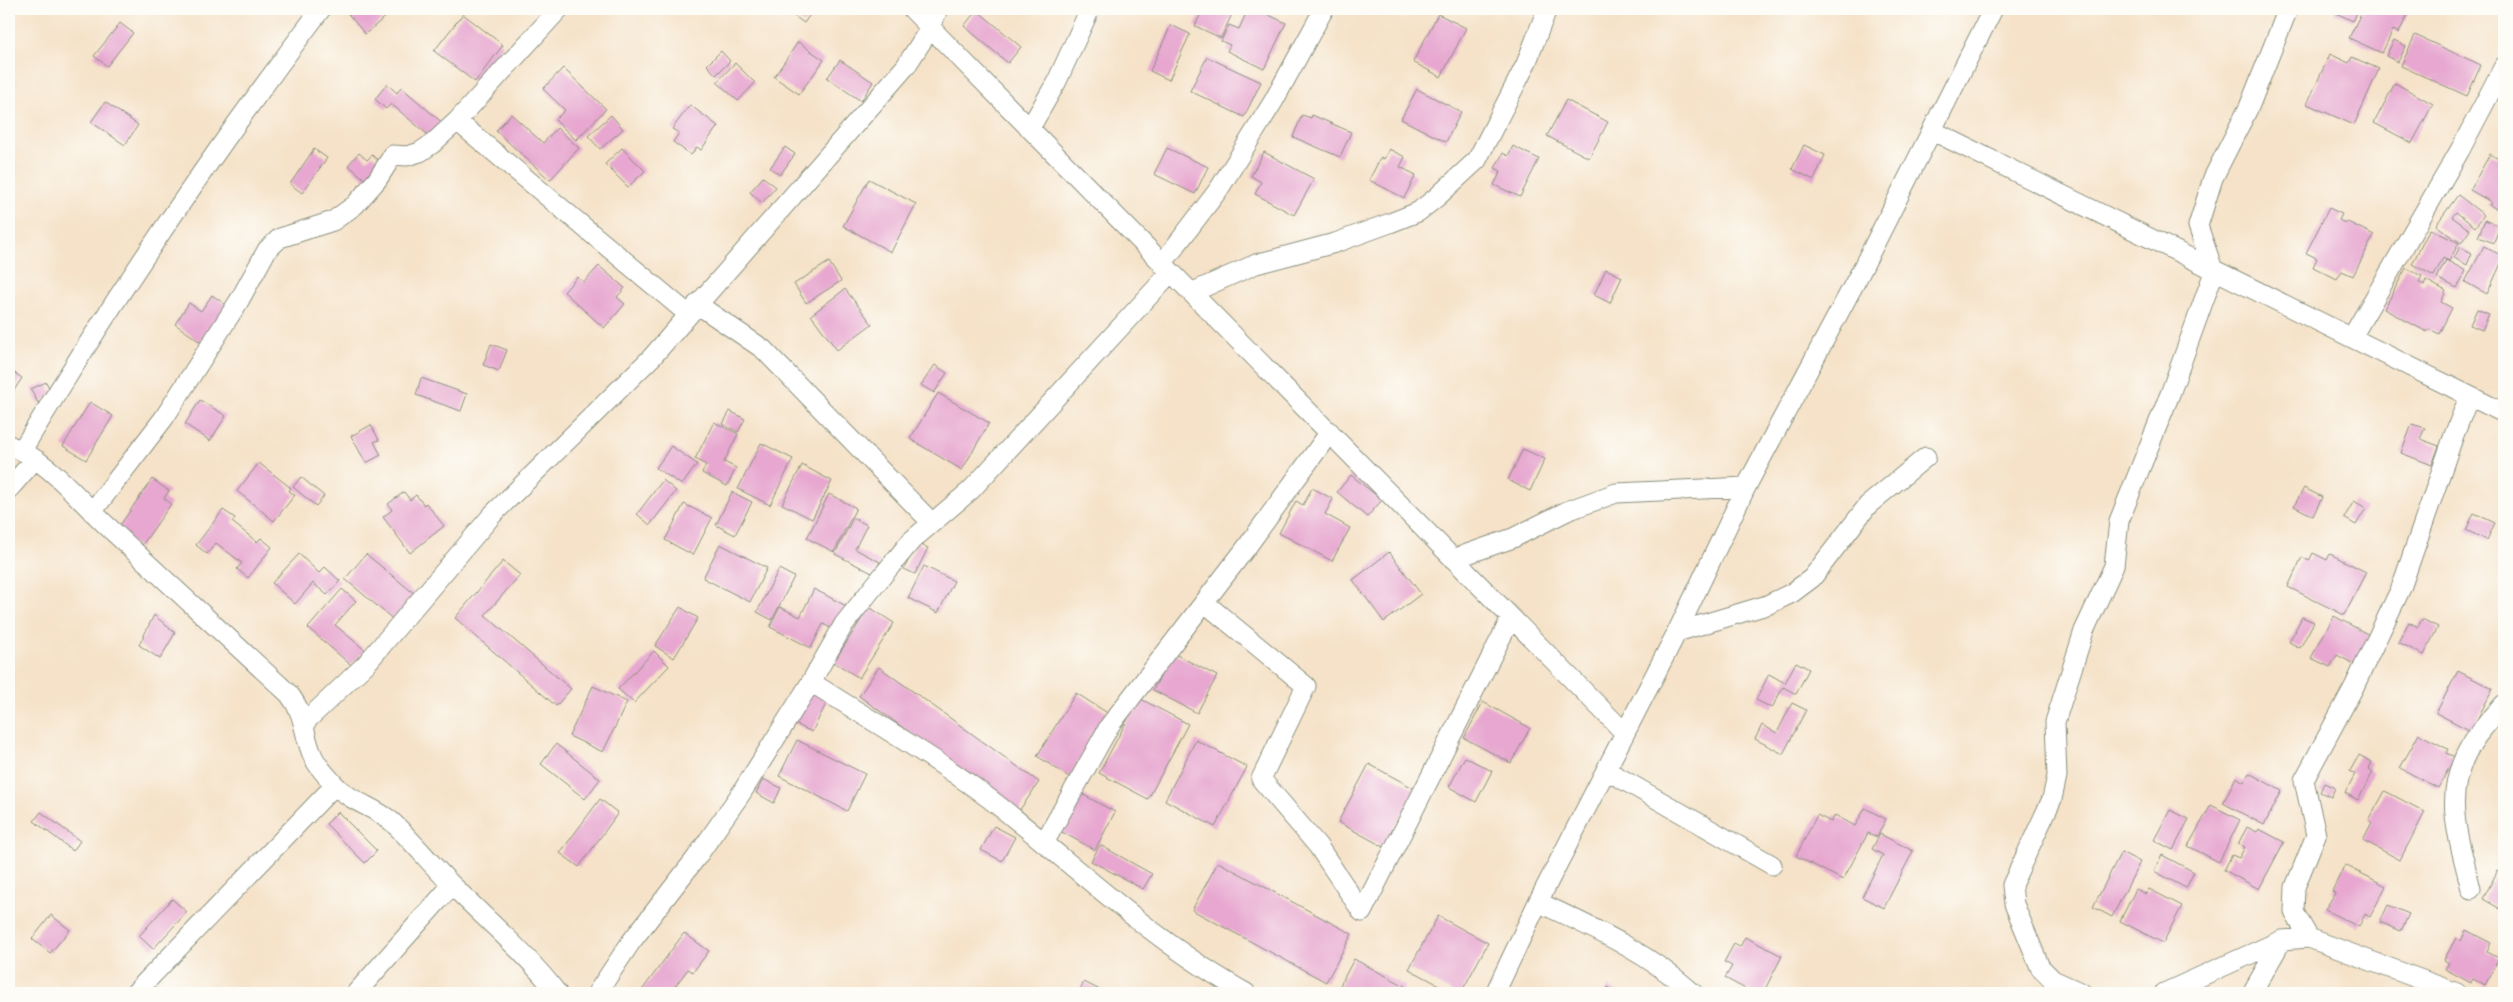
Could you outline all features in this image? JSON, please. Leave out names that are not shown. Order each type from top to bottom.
[{"type":"street","points":[[9,488],[22,451],[81,352],[250,102],[321,9]]},
{"type":"street","points":[[92,512],[164,418],[240,301],[267,250],[280,238],[333,221],[355,205],[377,180],[394,155],[407,156],[420,152],[432,144],[457,121],[559,9]]},
{"type":"street","points":[[912,9],[1167,268],[1193,292],[1625,733]]},
{"type":"street","points":[[305,722],[366,664],[493,514],[652,357],[906,66],[931,27],[938,9]]},
{"type":"street","points":[[1030,128],[1057,81],[1090,9]]},
{"type":"street","points":[[597,993],[631,942],[696,858],[732,807],[811,682],[844,624],[912,540],[971,490],[1167,268],[1273,102],[1324,9]]},
{"type":"street","points":[[1193,292],[1256,264],[1335,243],[1390,223],[1418,212],[1437,197],[1477,160],[1526,64],[1548,9]]},
{"type":"street","points":[[1495,993],[1538,902],[1677,632],[1746,487],[1860,273],[1993,9]]},
{"type":"street","points":[[2082,993],[2053,980],[2040,967],[2014,904],[2012,885],[2052,799],[2057,776],[2055,722],[2084,631],[2114,566],[2119,521],[2170,394],[2214,272],[2198,226],[2213,178],[2249,107],[2288,9]]},
{"type":"street","points":[[2352,337],[2460,150],[2504,66]]},
{"type":"street","points":[[457,121],[693,309],[763,349],[932,522]]},
{"type":"street","points":[[1933,131],[2214,272],[2352,337],[2504,413]]},
{"type":"street","points":[[2309,938],[2294,912],[2295,887],[2316,835],[2304,780],[2354,687],[2402,588],[2454,435],[2469,397]]},
{"type":"street","points":[[1044,843],[1110,725],[1204,603],[1330,432]]},
{"type":"street","points":[[22,451],[60,477],[92,512],[289,694],[297,704],[305,722],[312,756],[335,785],[387,818],[412,840],[452,885],[541,973],[557,993]]},
{"type":"street","points":[[1677,632],[1767,605],[1792,593],[1812,578],[1868,505],[1926,457]]},
{"type":"street","points":[[1454,559],[1513,538],[1567,511],[1616,493],[1746,487]]},
{"type":"street","points":[[1204,603],[1306,686],[1261,779],[1318,846],[1362,912],[1511,618]]},
{"type":"street","points":[[811,682],[950,771],[1002,808],[1073,869],[1200,967],[1246,993]]},
{"type":"street","points":[[2471,889],[2453,812],[2454,792],[2461,764],[2475,739],[2504,704]]},
{"type":"street","points":[[1606,770],[1772,865]]},
{"type":"street","points":[[135,993],[335,785]]},
{"type":"street","points":[[356,993],[452,885]]},
{"type":"street","points":[[1538,902],[1618,940],[1668,971],[1693,993]]},
{"type":"street","points":[[2164,993],[2282,940],[2309,938],[2457,993]]},
{"type":"street","points":[[2252,993],[2282,940]]},
{"type":"building","points":[[344,9],[395,9],[365,34]]},
{"type":"building","points":[[784,9],[814,9],[804,23]]},
{"type":"building","points":[[1203,9],[1220,9],[1232,14],[1221,38],[1195,26]]},
{"type":"building","points":[[1248,9],[1256,9],[1286,23],[1264,69],[1227,51],[1230,45],[1221,41],[1229,25],[1239,29]]},
{"type":"building","points":[[2335,9],[2359,9],[2353,21],[2334,12]]},
{"type":"building","points":[[2363,9],[2410,9],[2399,33],[2393,30],[2382,53],[2349,38]]},
{"type":"building","points":[[977,10],[1021,47],[1008,63],[964,26]]},
{"type":"building","points":[[463,14],[503,45],[475,82],[434,51]]},
{"type":"building","points":[[1438,14],[1466,28],[1441,77],[1413,62]]},
{"type":"building","points":[[120,23],[133,33],[107,66],[94,56]]},
{"type":"building","points":[[1171,25],[1190,34],[1169,80],[1150,71]]},
{"type":"building","points":[[2415,35],[2481,65],[2467,96],[2401,66]]},
{"type":"building","points":[[2394,40],[2406,46],[2398,62],[2386,56]]},
{"type":"building","points":[[798,42],[824,60],[799,94],[774,77]]},
{"type":"building","points":[[721,51],[730,61],[716,75],[707,65]]},
{"type":"building","points":[[2330,54],[2349,63],[2352,57],[2379,69],[2354,125],[2307,104]]},
{"type":"building","points":[[1207,57],[1261,82],[1244,117],[1190,91]]},
{"type":"building","points":[[840,60],[873,82],[861,101],[827,78]]},
{"type":"building","points":[[735,63],[755,83],[738,101],[717,82]]},
{"type":"building","points":[[563,68],[606,109],[576,140],[555,120],[565,110],[543,89]]},
{"type":"building","points":[[2395,83],[2433,104],[2412,143],[2374,123]]},
{"type":"building","points":[[387,84],[397,93],[401,87],[445,125],[433,139],[391,104],[386,109],[375,99]]},
{"type":"building","points":[[1417,89],[1461,112],[1446,142],[1401,119]]},
{"type":"building","points":[[1566,100],[1608,122],[1589,158],[1547,136]]},
{"type":"building","points":[[105,102],[138,125],[125,145],[91,122]]},
{"type":"building","points":[[690,105],[718,126],[701,150],[697,147],[691,155],[673,142],[679,133],[672,129]]},
{"type":"building","points":[[511,114],[543,143],[557,128],[579,148],[550,180],[496,131]]},
{"type":"building","points":[[611,115],[623,129],[600,149],[588,136]]},
{"type":"building","points":[[1302,115],[1311,118],[1312,115],[1351,132],[1340,157],[1293,137]]},
{"type":"building","points":[[1804,145],[1825,155],[1814,180],[1792,169]]},
{"type":"building","points":[[1513,146],[1539,159],[1520,197],[1494,185],[1501,171],[1495,168],[1503,153],[1508,156]]},
{"type":"building","points":[[785,147],[795,154],[780,175],[770,168]]},
{"type":"building","points":[[622,148],[645,171],[628,187],[605,164]]},
{"type":"building","points":[[1167,148],[1208,167],[1195,194],[1154,174]]},
{"type":"building","points":[[314,149],[327,158],[302,193],[290,184]]},
{"type":"building","points":[[1389,149],[1405,157],[1400,167],[1416,175],[1404,198],[1369,180],[1381,157],[1384,159]]},
{"type":"building","points":[[1264,152],[1314,179],[1294,215],[1255,194],[1261,182],[1251,176]]},
{"type":"building","points":[[359,153],[367,160],[372,155],[382,164],[367,181],[348,165]]},
{"type":"building","points":[[2490,154],[2504,162],[2504,201],[2499,210],[2489,205],[2491,202],[2470,190]]},
{"type":"building","points":[[763,177],[776,187],[762,203],[750,192]]},
{"type":"building","points":[[869,179],[916,204],[891,252],[843,226]]},
{"type":"building","points":[[2458,195],[2484,215],[2475,227],[2456,212],[2452,217],[2470,230],[2461,243],[2436,225]]},
{"type":"building","points":[[2329,208],[2342,214],[2339,220],[2345,223],[2346,221],[2374,235],[2353,276],[2342,271],[2337,279],[2313,267],[2317,258],[2306,253]]},
{"type":"building","points":[[2485,220],[2500,226],[2494,243],[2478,237]]},
{"type":"building","points":[[2430,229],[2459,243],[2449,261],[2443,258],[2434,276],[2412,264]]},
{"type":"building","points":[[2484,246],[2504,257],[2487,294],[2465,282]]},
{"type":"building","points":[[2460,247],[2472,253],[2467,265],[2454,258]]},
{"type":"building","points":[[2446,260],[2466,271],[2457,288],[2437,278]]},
{"type":"building","points":[[829,262],[841,281],[806,303],[794,284]]},
{"type":"building","points":[[599,266],[625,288],[617,297],[625,304],[604,328],[564,292],[577,277],[584,282]]},
{"type":"building","points":[[2406,268],[2422,276],[2419,282],[2424,285],[2426,280],[2446,291],[2441,302],[2452,308],[2439,334],[2429,329],[2427,332],[2384,309]]},
{"type":"building","points":[[1606,269],[1622,277],[1610,303],[1594,295]]},
{"type":"building","points":[[845,289],[872,324],[837,350],[811,315]]},
{"type":"building","points":[[212,295],[232,309],[206,346],[175,324],[189,303],[201,311]]},
{"type":"building","points":[[2477,309],[2489,314],[2482,330],[2470,325]]},
{"type":"building","points":[[491,344],[507,350],[499,371],[483,365]]},
{"type":"building","points":[[935,365],[947,373],[934,393],[921,385]]},
{"type":"building","points":[[9,369],[22,378],[9,398]]},
{"type":"building","points":[[421,378],[467,394],[461,411],[416,395]]},
{"type":"building","points":[[46,382],[53,395],[38,403],[31,389]]},
{"type":"building","points":[[938,393],[989,423],[962,470],[910,439]]},
{"type":"building","points":[[200,400],[226,416],[210,441],[185,424]]},
{"type":"building","points":[[90,402],[113,416],[86,460],[63,446]]},
{"type":"building","points":[[730,411],[745,419],[738,432],[723,424]]},
{"type":"building","points":[[714,422],[738,434],[724,462],[736,468],[727,486],[702,473],[706,465],[695,459]]},
{"type":"building","points":[[2412,424],[2425,428],[2420,439],[2439,446],[2432,465],[2401,453]]},
{"type":"building","points":[[371,425],[379,440],[374,442],[381,455],[366,463],[351,436]]},
{"type":"building","points":[[761,443],[793,459],[770,505],[738,489]]},
{"type":"building","points":[[671,446],[697,464],[682,485],[656,468]]},
{"type":"building","points":[[1523,449],[1545,459],[1530,491],[1508,480]]},
{"type":"building","points":[[259,463],[291,488],[289,491],[295,495],[274,521],[237,491]]},
{"type":"building","points":[[802,465],[832,481],[812,519],[782,504]]},
{"type":"building","points":[[1351,475],[1382,500],[1367,517],[1337,492]]},
{"type":"building","points":[[301,477],[324,496],[316,506],[293,487]]},
{"type":"building","points":[[152,479],[169,491],[164,498],[171,504],[140,548],[116,531]]},
{"type":"building","points":[[663,480],[676,491],[650,525],[637,514]]},
{"type":"building","points":[[1312,488],[1333,499],[1325,514],[1350,528],[1332,561],[1279,533],[1296,501],[1303,505]]},
{"type":"building","points":[[2304,488],[2322,497],[2313,516],[2294,506]]},
{"type":"building","points":[[404,492],[410,500],[416,495],[424,505],[426,503],[444,526],[410,553],[383,517],[392,510],[388,504]]},
{"type":"building","points":[[732,492],[752,502],[735,535],[716,525]]},
{"type":"building","points":[[829,494],[856,508],[834,552],[807,538]]},
{"type":"building","points":[[2354,501],[2366,508],[2356,525],[2344,518]]},
{"type":"building","points":[[684,504],[712,518],[693,555],[665,540]]},
{"type":"building","points":[[223,510],[235,518],[232,522],[257,542],[261,538],[272,547],[248,578],[237,569],[242,563],[216,543],[207,554],[196,545]]},
{"type":"building","points":[[2474,513],[2495,523],[2487,540],[2466,530]]},
{"type":"building","points":[[853,518],[867,525],[855,549],[880,562],[874,574],[835,554]]},
{"type":"building","points":[[917,543],[928,548],[915,574],[904,569]]},
{"type":"building","points":[[720,544],[767,568],[750,602],[703,578]]},
{"type":"building","points":[[1389,552],[1421,594],[1384,622],[1353,580]]},
{"type":"building","points":[[2313,553],[2327,560],[2330,554],[2366,572],[2344,615],[2288,587],[2302,557],[2309,561]]},
{"type":"building","points":[[299,554],[319,573],[325,567],[340,581],[327,595],[313,583],[295,604],[272,583]]},
{"type":"building","points":[[366,554],[416,595],[395,621],[345,579]]},
{"type":"building","points":[[503,561],[520,575],[485,615],[571,689],[556,706],[455,618]]},
{"type":"building","points":[[924,566],[954,581],[938,613],[908,598]]},
{"type":"building","points":[[779,569],[794,577],[772,620],[757,612]]},
{"type":"building","points":[[342,589],[356,601],[335,625],[365,650],[351,665],[308,628]]},
{"type":"building","points":[[814,589],[848,607],[836,631],[823,624],[811,648],[770,627],[780,607],[800,617]]},
{"type":"building","points":[[680,607],[698,618],[674,658],[655,646]]},
{"type":"building","points":[[869,607],[894,623],[859,678],[834,662]]},
{"type":"building","points":[[154,615],[175,633],[160,659],[139,645]]},
{"type":"building","points":[[2334,616],[2371,636],[2356,665],[2337,655],[2330,667],[2311,658]]},
{"type":"building","points":[[2302,617],[2314,622],[2300,648],[2289,642]]},
{"type":"building","points":[[2422,619],[2438,627],[2424,655],[2398,642],[2409,622],[2418,627]]},
{"type":"building","points":[[654,651],[669,666],[634,703],[618,689]]},
{"type":"building","points":[[1173,653],[1217,676],[1197,713],[1153,690]]},
{"type":"building","points":[[1796,662],[1809,669],[1796,694],[1783,687],[1772,708],[1756,700],[1769,674],[1785,683]]},
{"type":"building","points":[[879,667],[1039,782],[1019,811],[859,696]]},
{"type":"building","points":[[2458,671],[2493,689],[2471,731],[2436,713]]},
{"type":"building","points":[[593,686],[627,702],[603,752],[569,736]]},
{"type":"building","points":[[810,688],[829,698],[812,732],[793,723]]},
{"type":"building","points":[[1076,693],[1109,714],[1069,777],[1037,756]]},
{"type":"building","points":[[1139,698],[1188,724],[1148,799],[1099,773]]},
{"type":"building","points":[[1483,702],[1530,728],[1511,763],[1464,738]]},
{"type":"building","points":[[1792,703],[1806,710],[1783,754],[1755,739],[1762,725],[1777,733]]},
{"type":"building","points":[[2419,734],[2448,749],[2446,753],[2455,757],[2438,788],[2400,768]]},
{"type":"building","points":[[797,740],[865,774],[847,811],[779,776]]},
{"type":"building","points":[[1196,740],[1247,767],[1215,827],[1165,800]]},
{"type":"building","points":[[556,744],[600,779],[585,799],[541,764]]},
{"type":"building","points":[[2359,755],[2372,762],[2369,769],[2373,772],[2358,800],[2345,793],[2355,774],[2350,771]]},
{"type":"building","points":[[1465,757],[1492,771],[1476,802],[1449,787]]},
{"type":"building","points":[[1369,764],[1415,789],[1384,847],[1338,822]]},
{"type":"building","points":[[2249,773],[2282,791],[2264,825],[2223,803],[2236,777],[2244,782]]},
{"type":"building","points":[[763,779],[781,788],[774,803],[756,793]]},
{"type":"building","points":[[2324,783],[2335,788],[2331,797],[2320,792]]},
{"type":"building","points":[[2385,791],[2425,812],[2400,860],[2363,840],[2372,822],[2369,820]]},
{"type":"building","points":[[1078,792],[1115,812],[1095,850],[1058,830]]},
{"type":"building","points":[[600,799],[618,813],[579,867],[560,853]]},
{"type":"building","points":[[2211,805],[2240,820],[2219,862],[2188,846]]},
{"type":"building","points":[[1865,808],[1886,819],[1877,837],[1868,833],[1843,880],[1796,856],[1817,815],[1831,822],[1835,815],[1855,826]]},
{"type":"building","points":[[2170,810],[2189,819],[2173,850],[2154,840]]},
{"type":"building","points":[[41,812],[80,841],[73,851],[34,821]]},
{"type":"building","points":[[338,812],[377,851],[365,863],[326,824]]},
{"type":"building","points":[[994,826],[1015,837],[1002,861],[981,850]]},
{"type":"building","points":[[2247,827],[2257,832],[2259,829],[2284,842],[2259,889],[2224,870],[2232,855],[2239,858],[2245,847],[2238,844]]},
{"type":"building","points":[[1880,834],[1913,851],[1884,908],[1862,897],[1883,855],[1872,849]]},
{"type":"building","points":[[1100,845],[1152,874],[1143,889],[1091,861]]},
{"type":"building","points":[[2121,852],[2140,862],[2112,917],[2093,907]]},
{"type":"building","points":[[2162,855],[2194,872],[2186,888],[2154,871]]},
{"type":"building","points":[[1218,862],[1352,934],[1326,982],[1192,910]]},
{"type":"building","points":[[2345,865],[2386,886],[2370,917],[2365,914],[2359,927],[2325,910],[2335,893],[2332,891]]},
{"type":"building","points":[[2498,870],[2504,873],[2504,911],[2483,899]]},
{"type":"building","points":[[2136,889],[2146,894],[2149,889],[2182,906],[2163,943],[2120,921]]},
{"type":"building","points":[[172,899],[187,912],[153,949],[139,936]]},
{"type":"building","points":[[2388,905],[2409,914],[2401,931],[2380,922]]},
{"type":"building","points":[[51,915],[70,930],[50,953],[32,939]]},
{"type":"building","points":[[1438,916],[1488,943],[1461,993],[1454,993],[1409,969]]},
{"type":"building","points":[[2466,930],[2491,943],[2487,952],[2499,958],[2485,985],[2473,978],[2471,983],[2445,969],[2449,963],[2444,960],[2456,938],[2461,941]]},
{"type":"building","points":[[684,933],[709,951],[693,972],[688,969],[670,993],[640,993]]},
{"type":"building","points":[[1745,937],[1782,956],[1763,993],[1753,993],[1725,978],[1732,966],[1724,962],[1734,944],[1740,947]]},
{"type":"building","points":[[1354,959],[1405,986],[1402,993],[1336,993]]},
{"type":"building","points":[[1084,982],[1106,993],[1078,993]]},
{"type":"building","points":[[1608,987],[1619,993],[1605,993]]}]
